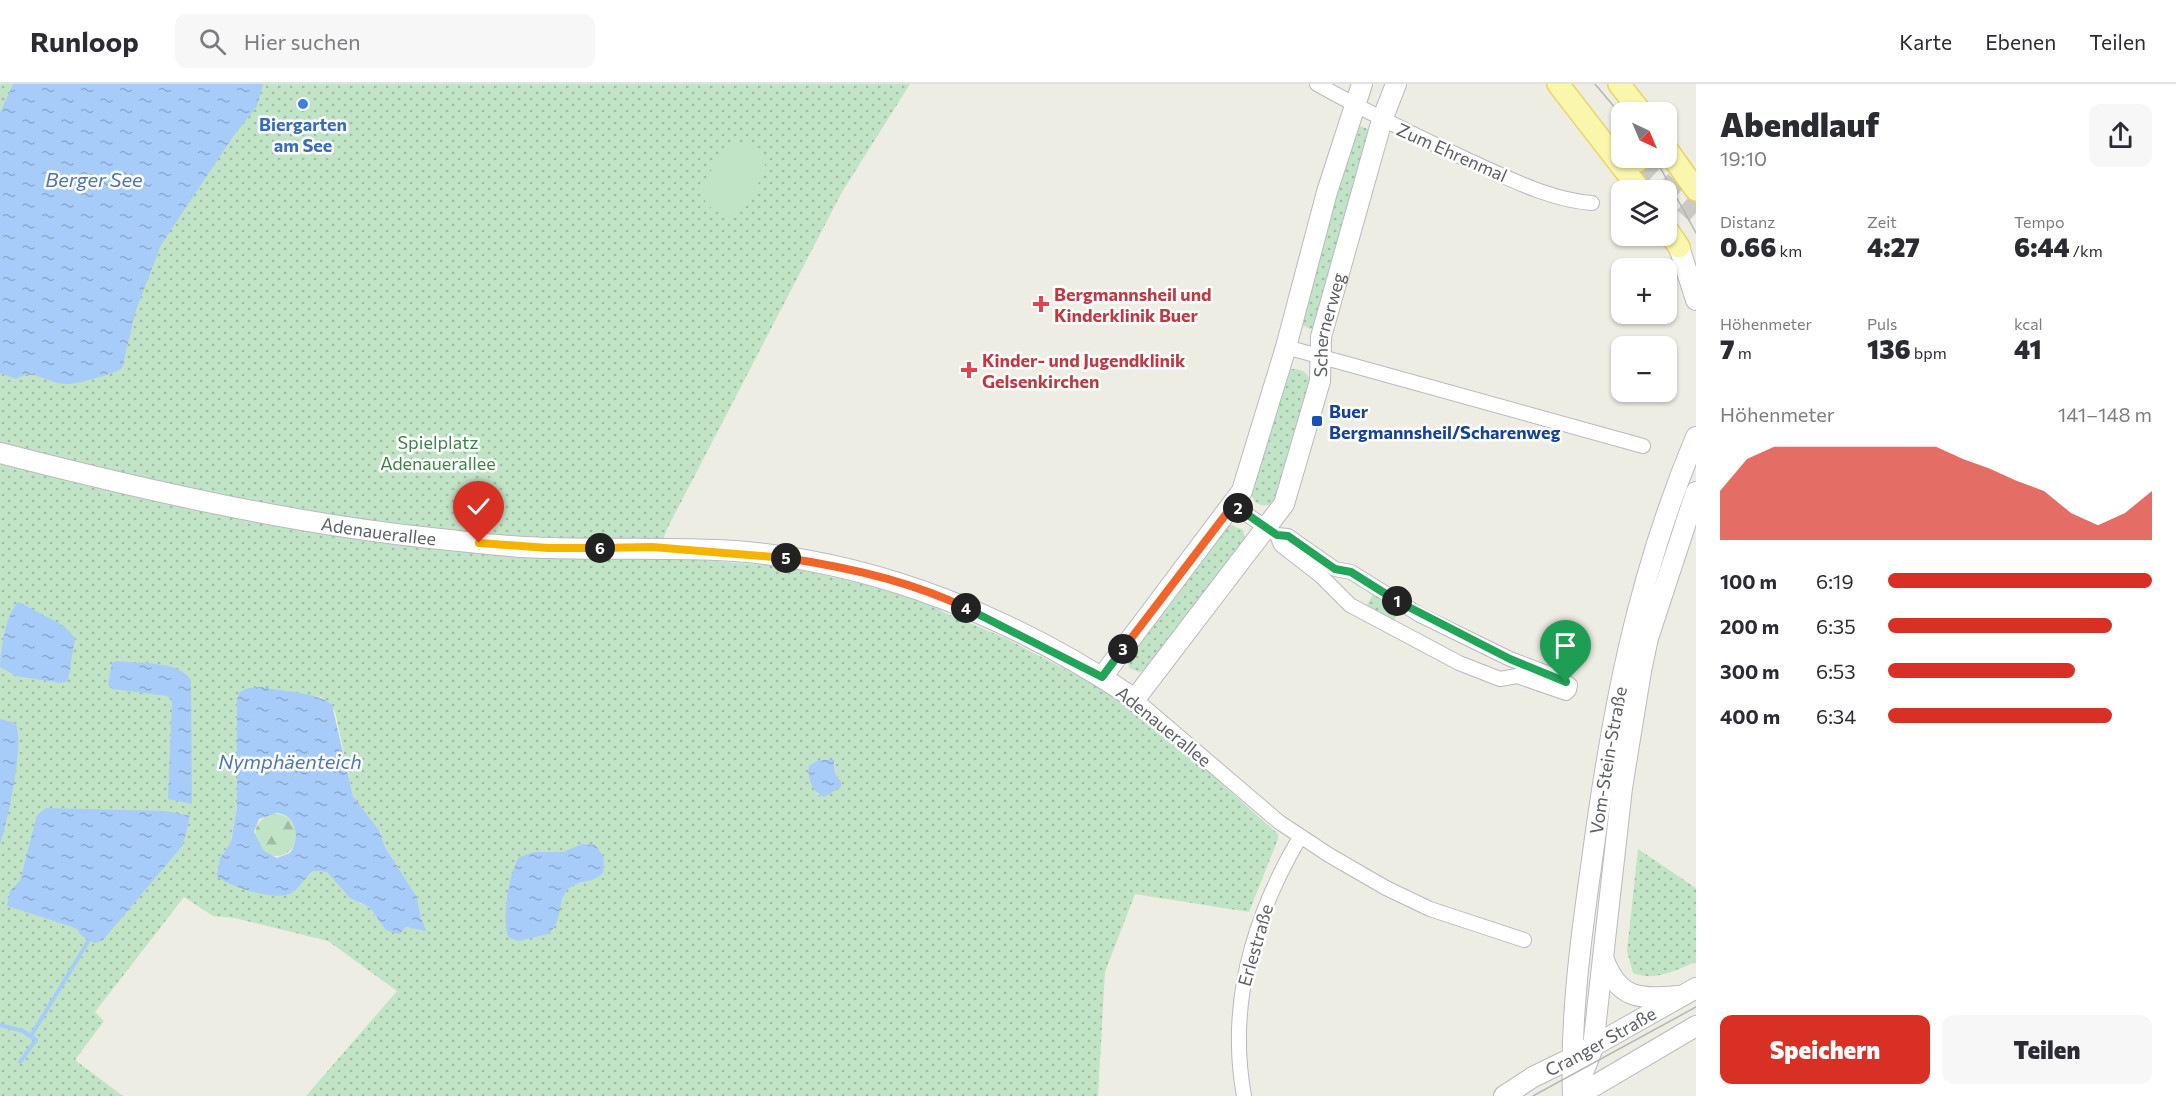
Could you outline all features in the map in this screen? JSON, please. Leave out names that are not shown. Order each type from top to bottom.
[{"type":"main road","points":[[1558,84],[1632,180]]},
{"type":"main road","points":[[1574,84],[1611,128]]},
{"type":"main road","points":[[1619,84],[1633,102]]},
{"type":"main road","points":[[1677,163],[1696,190]]},
{"type":"street","name":"Zum Ehrenmal","points":[[1317,84],[1382,120],[1500,175],[1572,201],[1592,203]]},
{"type":"street","name":"Schernerweg","points":[[1102,677],[1242,491],[1286,347],[1353,104],[1362,84]]},
{"type":"street","name":"Schernerweg","points":[[1135,699],[1272,530],[1284,504],[1311,419],[1320,381],[1322,337],[1382,120],[1396,84]]},
{"type":"street","points":[[1678,247],[1696,273]]},
{"type":"street","points":[[1678,247],[1696,300]]},
{"type":"street","points":[[1286,347],[1643,446]]},
{"type":"street","name":"Vom-Stein-Straße","points":[[1574,1096],[1572,1058],[1587,899],[1614,709],[1630,632],[1668,508],[1696,437]]},
{"type":"street","name":"Adenauerallee","points":[[0,453],[219,503],[395,534],[548,548],[652,547],[736,552],[824,564],[881,578],[957,603],[1102,677],[1172,728],[1244,793],[1300,837],[1358,873],[1421,905],[1524,940]]},
{"type":"street","name":"Vom-Stein-Straße","points":[[1574,1096],[1593,1047],[1622,788],[1641,671],[1648,638],[1696,492]]},
{"type":"street","points":[[1233,505],[1272,530],[1288,536],[1335,569],[1351,572],[1420,615],[1510,659],[1560,678],[1569,685],[1569,690],[1566,693],[1557,691],[1518,676],[1500,679],[1459,663],[1409,637],[1350,605],[1281,545],[1272,530]]},
{"type":"street","points":[[1326,582],[1335,569]]},
{"type":"street","points":[[1409,637],[1420,615]]},
{"type":"street","points":[[1500,679],[1510,659]]},
{"type":"street","name":"Erlestraße","points":[[1244,1096],[1238,1051],[1241,990],[1255,932],[1276,879],[1300,837]]},
{"type":"street","points":[[1603,957],[1610,978],[1621,990],[1648,997],[1688,992]]},
{"type":"street","name":"Cranger Straße","points":[[1504,1096],[1533,1077],[1593,1047],[1688,992]]},
{"type":"street","name":"Cranger Straße","points":[[1574,1096],[1696,1026]]},
{"type":"green space","name":"Spielplatz Adenauerallee","points":[[0,84],[910,84],[842,192],[667,529],[656,557],[782,566],[882,588],[932,604],[943,612],[1005,638],[1125,703],[1173,740],[1278,834],[1249,912],[1135,894],[1105,972],[1098,1096],[306,1096],[397,991],[328,941],[235,918],[213,916],[184,897],[95,1012],[104,1021],[75,1060],[123,1096],[0,1096]],"holes":[[[263,687],[285,693],[321,697],[335,711],[353,796],[379,830],[385,847],[417,897],[421,918],[427,930],[406,927],[403,930],[378,920],[369,907],[359,903],[327,872],[313,871],[293,892],[220,858],[231,842],[237,807],[237,699]],[[819,760],[835,762],[835,773],[839,779],[834,791],[818,795],[809,779]]]},
{"type":"green space","points":[[1358,125],[1372,131],[1314,327],[1310,329],[1302,325],[1353,131]]},
{"type":"green space","points":[[743,142],[764,156],[766,171],[740,213],[722,215],[706,204],[702,186],[725,147]]},
{"type":"green space","points":[[1291,369],[1303,371],[1310,381],[1278,498],[1273,503],[1261,505],[1255,502],[1251,494],[1287,371]]},
{"type":"green space","points":[[1231,525],[1243,530],[1245,540],[1145,671],[1139,672],[1129,668],[1127,657],[1225,526]]},
{"type":"green space","points":[[1373,594],[1400,610],[1393,622],[1366,607]]},
{"type":"green space","points":[[276,814],[284,815],[291,820],[296,827],[296,843],[291,850],[284,855],[276,856],[268,855],[261,850],[256,843],[255,835],[256,827],[261,820],[268,815]]},
{"type":"green space","points":[[1638,849],[1696,888],[1696,962],[1658,976],[1633,973],[1627,951]]},
{"type":"water","name":"Berger See","points":[[13,84],[263,84],[257,106],[232,138],[161,245],[136,310],[122,368],[87,381],[60,384],[35,376],[29,375],[16,379],[0,373],[0,113]]},
{"type":"water","points":[[19,602],[64,626],[75,638],[68,681],[61,683],[16,676],[0,667],[7,623],[14,607]]},
{"type":"water","points":[[117,661],[168,666],[177,669],[191,680],[192,804],[168,799],[172,701],[167,696],[113,689],[108,685],[112,663]]},
{"type":"water","name":"Nymphäenteich","points":[[263,687],[310,695],[319,697],[332,705],[353,796],[379,830],[385,847],[417,897],[421,918],[427,931],[406,927],[399,934],[386,930],[369,907],[350,898],[327,872],[313,871],[293,892],[276,896],[242,889],[217,876],[220,858],[231,842],[237,807],[237,699],[240,692],[248,688]],"holes":[[[276,813],[283,814],[293,822],[296,834],[290,853],[277,858],[264,851],[254,832],[259,819]]]},
{"type":"water","points":[[0,719],[15,723],[18,745],[11,801],[0,844]]},
{"type":"water","points":[[819,760],[834,760],[835,773],[841,782],[841,787],[824,797],[813,788],[809,776],[809,766]]},
{"type":"water","points":[[46,808],[166,811],[190,816],[183,845],[103,940],[95,943],[82,936],[76,928],[7,906],[10,891],[20,881],[37,815]]},
{"type":"water","points":[[582,844],[595,845],[604,857],[603,873],[594,879],[572,886],[565,893],[556,923],[549,934],[518,941],[508,937],[507,896],[519,857],[534,852],[563,852]]},
{"type":"waterway","points":[[31,1036],[89,940]]},
{"type":"waterway","points":[[0,1025],[23,1031],[36,1040],[20,1062]]},
{"type":"tunnel","points":[[1646,168],[1696,213]]},
{"type":"tram line","points":[[1595,84],[1611,103]]},
{"type":"tram line","points":[[1660,168],[1696,233]]},
{"type":"tram line","points":[[1533,1096],[1696,1007]]},
{"type":"place","name":"Biergarten am See","points":[[303,104]]},
{"type":"place","name":"Bergmannsheil und Kinderklinik Buer","points":[[1041,304]]},
{"type":"place","name":"Kinder- und Jugendklinik Gelsenkirchen","points":[[969,370]]},
{"type":"place","name":"Buer Bergmannsheil/Scharenweg","points":[[1317,421]]},
{"type":"route","points":[[479,543],[573,549],[652,547],[736,552],[832,566],[909,586],[957,603],[1102,677],[1233,505],[1267,526],[1277,535],[1288,536],[1335,569],[1351,572],[1420,615],[1510,659],[1566,682]]}]
